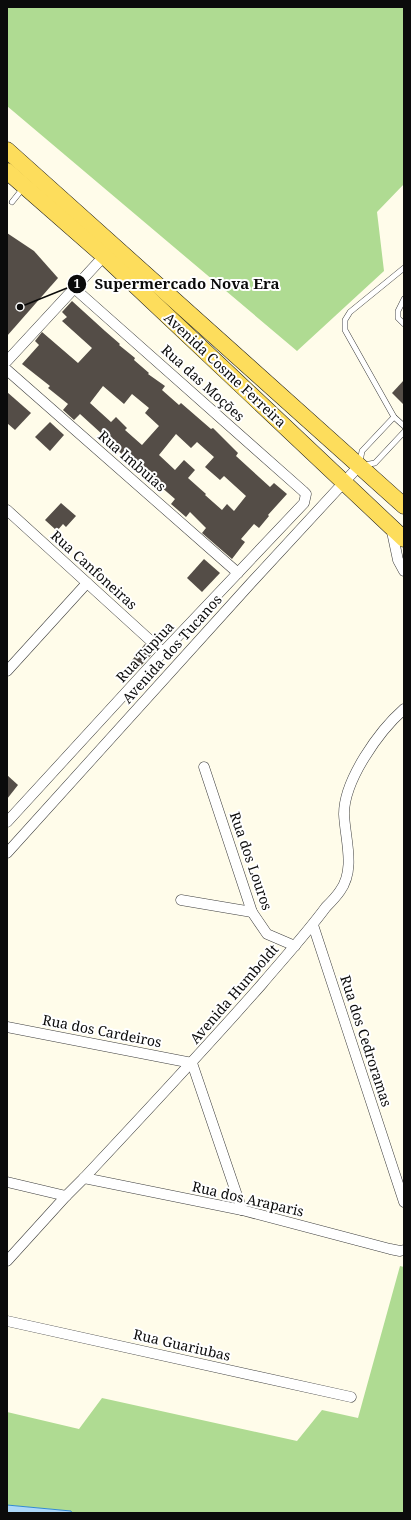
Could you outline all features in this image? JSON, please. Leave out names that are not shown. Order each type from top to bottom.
[{"type":"main road","name":"Avenida Cosme Ferreira","points":[[7,150],[404,506]]},
{"type":"main road","name":"Avenida Cosme Ferreira","points":[[7,171],[104,256],[404,539]]},
{"type":"street","points":[[7,360],[104,256]]},
{"type":"street","name":"Rua das Moções","points":[[74,288],[303,491],[306,494],[304,502]]},
{"type":"street","name":"Rua Imbuias","points":[[7,370],[238,573]]},
{"type":"street","name":"Avenida dos Tucanos","points":[[7,853],[359,466]]},
{"type":"street","name":"Rua Tupiua","points":[[7,822],[163,652],[304,502]]},
{"type":"street","name":"Rua Canfoneiras","points":[[9,515],[163,652]]},
{"type":"street","points":[[391,527],[398,560],[404,572]]},
{"type":"street","points":[[7,671],[87,583]]},
{"type":"street","name":"Avenida Humboldt","points":[[7,1261],[66,1196],[192,1063],[295,946],[340,891],[347,878],[348,857],[344,813],[348,793],[358,768],[371,746],[404,709]]},
{"type":"street","name":"Rua dos Louros","points":[[204,767],[252,912],[267,934],[295,946]]},
{"type":"street","points":[[181,900],[252,912]]},
{"type":"street","name":"Rua dos Cedroramas","points":[[313,925],[404,1202]]},
{"type":"street","name":"Rua dos Cardeiros","points":[[7,1027],[192,1063]]},
{"type":"street","points":[[192,1063],[242,1210]]},
{"type":"street","name":"Rua dos Araparis","points":[[84,1178],[242,1210],[390,1249],[400,1251],[404,1250]]},
{"type":"street","points":[[7,1182],[66,1196]]},
{"type":"street","name":"Rua Guariubas","points":[[7,1321],[351,1397]]},
{"type":"lane","points":[[12,202],[24,186]]},
{"type":"lane","points":[[404,268],[350,312],[345,320],[345,330],[394,417],[404,426]]},
{"type":"lane","points":[[404,300],[398,311],[398,318],[404,324]]},
{"type":"lane","points":[[394,417],[362,451],[359,466],[375,463],[404,432]]},
{"type":"green space","points":[[7,7],[404,7],[404,184],[377,212],[384,271],[297,351],[7,106]]},
{"type":"green space","points":[[400,1266],[404,1267],[404,1513],[72,1513],[71,1511],[7,1505],[7,1412],[79,1429],[102,1398],[297,1441],[322,1410],[358,1418]]},
{"type":"water","points":[[7,1505],[71,1511],[72,1513],[7,1513]]},
{"type":"building","points":[[7,233],[34,251],[58,278],[7,336]]},
{"type":"building","points":[[72,301],[135,358],[134,360],[149,373],[148,374],[165,386],[162,390],[179,405],[181,403],[211,429],[213,428],[238,453],[236,456],[270,487],[274,483],[287,494],[268,515],[269,516],[259,528],[254,524],[241,539],[245,542],[232,559],[202,533],[206,528],[190,512],[186,517],[171,504],[175,499],[160,486],[158,488],[142,475],[146,472],[130,458],[128,460],[80,414],[74,420],[63,410],[68,404],[48,388],[50,386],[22,364],[39,345],[35,341],[42,332],[78,363],[92,348],[62,321],[67,317],[62,312]],"holes":[[[103,386],[124,404],[132,394],[149,408],[145,413],[159,426],[142,445],[125,430],[127,428],[116,417],[111,422],[90,403]],[[176,434],[191,448],[197,442],[214,457],[205,467],[220,480],[224,476],[246,496],[234,511],[227,504],[222,510],[188,478],[195,470],[184,460],[175,470],[159,455]]]},
{"type":"building","points":[[404,380],[404,405],[392,393]]},
{"type":"building","points":[[7,392],[31,413],[15,430],[7,423]]},
{"type":"building","points":[[50,422],[64,435],[50,451],[35,437]]},
{"type":"building","points":[[61,503],[76,516],[66,527],[63,524],[57,531],[45,520]]},
{"type":"building","points":[[204,559],[220,573],[202,592],[187,578]]},
{"type":"building","points":[[145,644],[154,652],[137,670],[129,664]]},
{"type":"building","points":[[7,775],[18,785],[7,799]]},
{"type":"place","name":"Supermercado Nova Era","points":[[20,307]]}]
